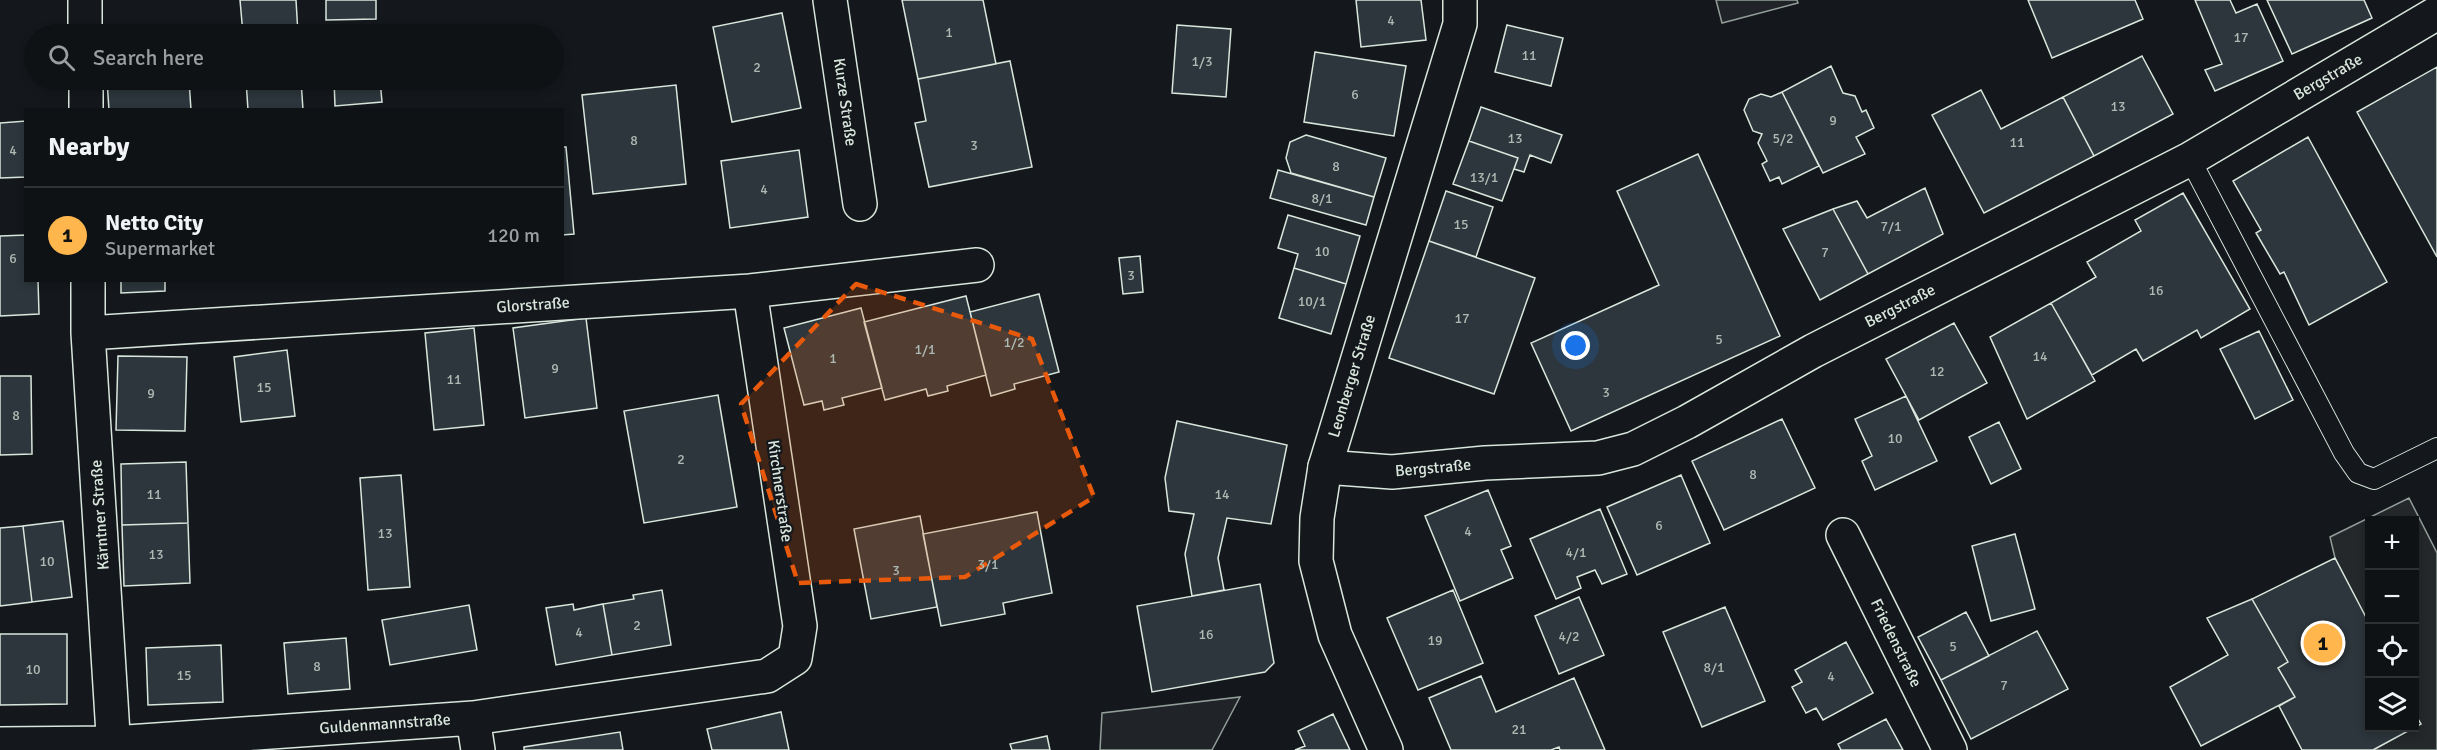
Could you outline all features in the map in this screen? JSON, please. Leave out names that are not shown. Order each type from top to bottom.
[{"type":"street","points":[[85,0],[85,24]]},
{"type":"street","name":"Kurze Straße","points":[[830,0],[860,204]]},
{"type":"street","name":"Leonberger Straße","points":[[1386,750],[1335,635],[1316,561],[1317,518],[1325,467],[1460,24],[1460,0]]},
{"type":"street","name":"Bergstraße","points":[[1325,467],[1392,472],[1598,458],[1633,448],[1697,417],[1823,345],[2190,159],[2437,13]]},
{"type":"street","points":[[86,90],[86,108]]},
{"type":"street","name":"Glorstraße","points":[[88,333],[750,291],[977,265]]},
{"type":"street","name":"Kärntner Straße","points":[[88,282],[88,333],[114,746]]},
{"type":"street","name":"Kirchnerstraße","points":[[750,291],[800,626],[795,658],[767,676]]},
{"type":"street","name":"Friedenstraße","points":[[1843,535],[1950,750]]},
{"type":"street","name":"Guldenmannstraße","points":[[0,744],[114,746],[473,718],[767,676]]},
{"type":"street","points":[[473,718],[478,750]]},
{"type":"lane","points":[[2190,159],[2344,453],[2358,472],[2374,479],[2437,448]]},
{"type":"highlighted area","points":[[856,284],[1032,339],[1094,497],[965,577],[798,583],[741,404]]},
{"type":"shaded area","points":[[1716,0],[1797,0],[1798,3],[1722,23]]},
{"type":"shaded area","points":[[2409,498],[2418,516],[2373,516]]},
{"type":"shaded area","points":[[2419,518],[2437,553],[2437,750],[2373,750],[2406,732],[2419,732]]},
{"type":"shaded area","points":[[2365,520],[2365,617],[2335,558],[2330,537]]},
{"type":"shaded area","points":[[1240,697],[1212,750],[1100,750],[1102,713]]},
{"type":"building","points":[[240,0],[296,0],[297,24],[242,24]]},
{"type":"building","points":[[326,0],[376,0],[376,19],[326,20]]},
{"type":"building","points":[[902,0],[983,0],[996,64],[918,79]]},
{"type":"building","points":[[1356,0],[1421,0],[1426,40],[1361,47]]},
{"type":"building","points":[[2028,0],[2135,0],[2143,19],[2052,58]]},
{"type":"building","points":[[2195,0],[2230,0],[2236,13],[2257,4],[2283,61],[2215,91],[2205,70],[2222,64]]},
{"type":"building","points":[[2267,0],[2364,0],[2372,18],[2292,54]]},
{"type":"building","points":[[782,13],[801,108],[732,122],[713,27]]},
{"type":"building","points":[[1177,25],[1231,29],[1226,97],[1172,93]]},
{"type":"building","points":[[1507,25],[1563,38],[1551,86],[1495,72]]},
{"type":"building","points":[[1315,52],[1406,66],[1394,136],[1304,122]]},
{"type":"building","points":[[2142,56],[2173,114],[2094,156],[2063,97]]},
{"type":"building","points":[[1010,61],[1032,167],[929,187],[915,123],[926,121],[918,79]]},
{"type":"building","points":[[1831,66],[1843,93],[1855,96],[1862,112],[1866,110],[1874,128],[1856,137],[1865,154],[1823,173],[1782,92]]},
{"type":"building","points":[[2437,67],[2437,257],[2357,112]]},
{"type":"building","points":[[676,85],[686,184],[593,194],[582,95]]},
{"type":"building","points":[[108,90],[190,90],[191,108],[109,108]]},
{"type":"building","points":[[247,90],[302,90],[303,108],[248,108]]},
{"type":"building","points":[[334,90],[381,90],[382,102],[335,106]]},
{"type":"building","points":[[1981,90],[2001,129],[2063,97],[2094,156],[1984,213],[1932,115]]},
{"type":"building","points":[[1782,92],[1819,166],[1782,184],[1779,177],[1770,181],[1762,164],[1767,161],[1758,143],[1762,134],[1753,131],[1744,110],[1749,99],[1761,94],[1771,97]]},
{"type":"building","points":[[1481,107],[1562,135],[1551,163],[1530,155],[1524,172],[1514,169],[1518,158],[1469,141]]},
{"type":"building","points":[[24,121],[24,177],[0,178],[0,123]]},
{"type":"building","points":[[1306,135],[1386,158],[1374,197],[1291,173],[1286,158],[1290,142]]},
{"type":"building","points":[[2308,137],[2387,282],[2309,325],[2284,272],[2280,274],[2256,233],[2261,230],[2233,181]]},
{"type":"building","points":[[1469,141],[1518,158],[1502,201],[1453,184]]},
{"type":"building","points":[[564,147],[566,147],[574,234],[564,235]]},
{"type":"building","points":[[799,150],[808,217],[730,228],[721,161]]},
{"type":"building","points":[[1698,154],[1780,336],[1571,431],[1531,343],[1659,285],[1617,191]]},
{"type":"building","points":[[1278,170],[1374,197],[1366,225],[1270,198]]},
{"type":"building","points":[[1925,188],[1943,234],[1868,274],[1833,209],[1857,201],[1867,218]]},
{"type":"building","points":[[1446,191],[1493,207],[1476,257],[1429,241]]},
{"type":"building","points":[[2183,193],[2250,309],[2201,338],[2197,330],[2143,361],[2136,349],[2092,375],[2051,303],[2096,277],[2087,262],[2141,231],[2135,220]]},
{"type":"building","points":[[1833,209],[1868,274],[1820,300],[1783,229]]},
{"type":"building","points":[[1288,215],[1360,236],[1346,284],[1294,268],[1298,254],[1278,248]]},
{"type":"building","points":[[24,235],[24,282],[38,282],[39,314],[0,316],[0,236]]},
{"type":"building","points":[[1429,241],[1535,278],[1494,394],[1389,358]]},
{"type":"building","points":[[1140,256],[1143,292],[1123,294],[1119,258]]},
{"type":"building","points":[[1294,268],[1346,284],[1331,334],[1279,318]]},
{"type":"building","points":[[121,282],[165,282],[165,291],[121,293]]},
{"type":"building","points":[[1039,294],[1059,372],[1014,384],[1015,389],[991,396],[970,312]]},
{"type":"building","points":[[966,296],[986,375],[947,386],[948,391],[928,396],[926,389],[885,400],[864,322]]},
{"type":"building","points":[[2051,303],[2095,381],[2027,419],[1990,337]]},
{"type":"building","points":[[861,308],[882,388],[842,398],[844,405],[824,410],[822,401],[804,405],[784,328]]},
{"type":"building","points":[[586,318],[597,408],[525,418],[513,328]]},
{"type":"building","points":[[1954,323],[1987,383],[1919,420],[1886,359]]},
{"type":"building","points":[[474,328],[484,425],[434,430],[425,333]]},
{"type":"building","points":[[2259,331],[2293,400],[2255,419],[2220,349]]},
{"type":"building","points":[[287,350],[295,416],[241,422],[234,357]]},
{"type":"building","points":[[118,356],[187,357],[185,431],[116,430]]},
{"type":"building","points":[[0,376],[31,376],[32,454],[0,455]]},
{"type":"building","points":[[718,395],[737,507],[644,523],[624,411]]},
{"type":"building","points":[[1906,396],[1937,461],[1875,490],[1862,461],[1872,456],[1855,419]]},
{"type":"building","points":[[1782,419],[1815,488],[1724,530],[1692,461]]},
{"type":"building","points":[[1177,421],[1287,445],[1271,524],[1227,518],[1218,558],[1224,590],[1192,596],[1185,554],[1194,514],[1169,511],[1165,478]]},
{"type":"building","points":[[1999,422],[2021,469],[1991,484],[1969,437]]},
{"type":"building","points":[[186,462],[188,523],[122,525],[121,464]]},
{"type":"building","points":[[401,475],[410,587],[368,590],[360,478]]},
{"type":"building","points":[[1681,475],[1710,543],[1637,575],[1607,507]]},
{"type":"building","points":[[1488,490],[1511,546],[1501,550],[1513,578],[1460,601],[1425,516]]},
{"type":"building","points":[[1600,509],[1627,574],[1602,584],[1595,570],[1577,577],[1581,588],[1556,599],[1530,539]]},
{"type":"building","points":[[1037,512],[1052,593],[1003,603],[1005,614],[941,626],[923,534]]},
{"type":"building","points":[[920,516],[937,607],[871,619],[854,529]]},
{"type":"building","points":[[63,521],[72,597],[32,602],[23,526]]},
{"type":"building","points":[[188,523],[190,583],[124,586],[122,525]]},
{"type":"building","points":[[23,526],[32,602],[0,606],[0,528]]},
{"type":"building","points":[[2015,534],[2035,609],[1991,621],[1972,546]]},
{"type":"building","points":[[2335,558],[2365,615],[2365,732],[2407,732],[2373,750],[2302,750],[2279,706],[2295,697],[2278,668],[2288,662],[2252,599]]},
{"type":"building","points":[[1260,584],[1274,663],[1265,672],[1152,692],[1137,606]]},
{"type":"building","points":[[662,590],[671,645],[612,655],[603,604],[634,599],[633,595]]},
{"type":"building","points":[[1453,590],[1483,663],[1418,690],[1387,618]]},
{"type":"building","points":[[1579,597],[1604,655],[1559,674],[1535,616]]},
{"type":"building","points":[[2252,599],[2288,662],[2278,668],[2295,697],[2201,746],[2170,687],[2228,655],[2207,618]]},
{"type":"building","points":[[573,604],[574,610],[603,604],[612,655],[556,665],[546,608]]},
{"type":"building","points":[[469,605],[477,650],[390,665],[382,620]]},
{"type":"building","points":[[1725,607],[1765,701],[1702,727],[1663,632]]},
{"type":"building","points":[[1966,612],[1989,656],[1941,680],[1918,637]]},
{"type":"building","points":[[2037,631],[2068,689],[1971,739],[1941,680]]},
{"type":"building","points":[[0,634],[67,634],[67,704],[0,705]]},
{"type":"building","points":[[346,638],[350,689],[288,694],[284,643]]},
{"type":"building","points":[[1846,642],[1873,693],[1823,720],[1816,708],[1806,713],[1792,687],[1802,682],[1795,670]]},
{"type":"building","points":[[221,645],[223,702],[148,705],[146,648]]},
{"type":"building","points":[[1481,676],[1496,712],[1574,678],[1605,750],[1560,750],[1559,747],[1551,750],[1451,750],[1429,698]]},
{"type":"building","points":[[781,712],[789,750],[712,750],[707,729]]},
{"type":"building","points":[[1333,714],[1350,750],[1295,750],[1305,746],[1298,731]]},
{"type":"building","points":[[1886,719],[1903,750],[1841,750],[1838,744]]},
{"type":"building","points":[[620,732],[623,750],[524,750],[524,747]]},
{"type":"building","points":[[1047,736],[1050,750],[1012,750],[1010,744]]},
{"type":"place","name":"Netto City","points":[[2323,643]]}]
